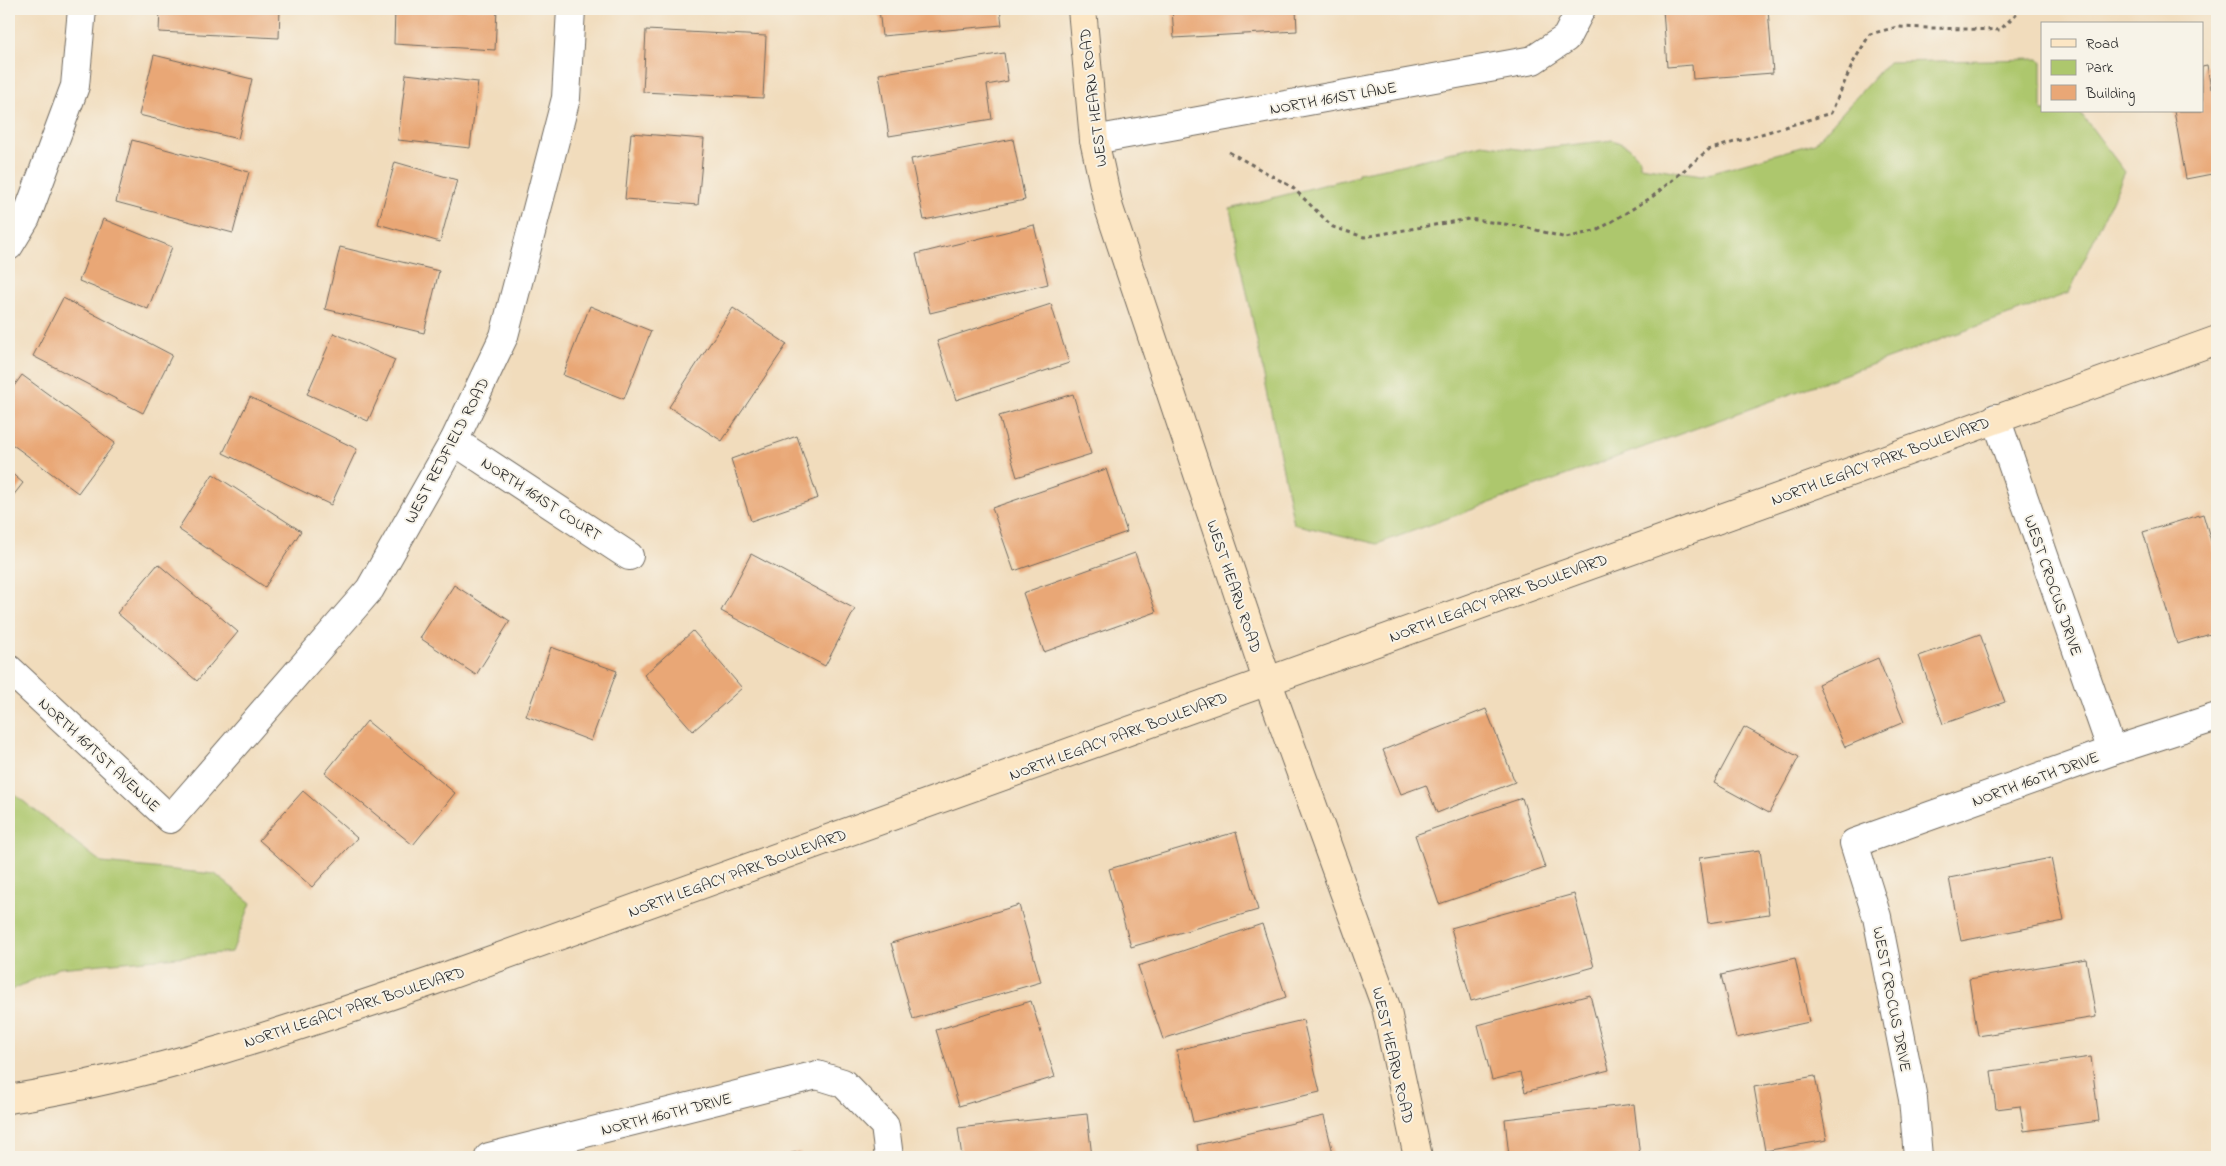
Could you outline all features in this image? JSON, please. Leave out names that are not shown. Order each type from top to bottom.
[{"type":"street","points":[[9,246],[26,218],[75,86],[82,9]]},
{"type":"street","name":"WEST REDFIELD ROAD","points":[[170,819],[370,588],[454,441],[504,336],[566,98],[572,9]]},
{"type":"street","name":"WEST HEARN ROAD","points":[[1082,9],[1094,140],[1108,208],[1267,680],[1386,1007],[1418,1157]]},
{"type":"street","name":"NORTH 161ST LANE","points":[[1094,140],[1533,60],[1566,38],[1581,9]]},
{"type":"street","name":"NORTH LEGACY PARK BOULEVARD","points":[[9,1099],[49,1093],[166,1066],[303,1026],[440,979],[1267,680],[2217,340]]},
{"type":"street","name":"WEST CROCUS DRIVE","points":[[1996,418],[2112,751]]},
{"type":"street","name":"NORTH 161ST COURT","points":[[454,441],[629,556]]},
{"type":"street","name":"NORTH 161TST AVENUE","points":[[9,669],[170,819]]},
{"type":"street","name":"NORTH 160TH DRIVE","points":[[1854,843],[2112,751],[2217,717]]},
{"type":"street","name":"WEST CROCUS DRIVE","points":[[1854,843],[1877,917],[1914,1099],[1918,1157]]},
{"type":"street","name":"NORTH 160TH DRIVE","points":[[489,1157],[817,1075],[843,1084],[884,1126],[889,1157]]},
{"type":"path","points":[[1181,124],[1292,187],[1333,227],[1364,237],[1469,219],[1525,227],[1566,238],[1598,230],[1652,197],[1708,150],[1831,113],[1854,62],[1870,34],[1897,27],[2000,30],[2021,9]]},
{"type":"green space","points":[[2039,59],[2041,62],[2041,112],[2080,112],[2125,172],[2069,293],[1377,544],[1294,524],[1230,209],[1358,176],[1358,173],[1406,164],[1482,144],[1525,150],[1613,140],[1629,147],[1640,159],[1640,166],[1702,175],[1815,143],[1888,62]]},
{"type":"green space","points":[[9,790],[102,863],[215,874],[251,903],[232,952],[59,968],[9,991]]},
{"type":"building","points":[[160,9],[280,9],[279,38],[159,32]]},
{"type":"building","points":[[395,9],[497,9],[495,50],[394,44]]},
{"type":"building","points":[[712,9],[752,9],[752,12]]},
{"type":"building","points":[[879,9],[1000,9],[1002,25],[882,36]]},
{"type":"building","points":[[1172,9],[1296,9],[1297,31],[1174,38]]},
{"type":"building","points":[[1663,9],[1768,9],[1773,73],[1693,79],[1692,65],[1667,67]]},
{"type":"building","points":[[646,30],[766,36],[763,98],[643,92]]},
{"type":"building","points":[[1004,53],[1008,81],[987,85],[992,119],[889,136],[879,74]]},
{"type":"building","points":[[154,55],[252,79],[238,139],[139,115]]},
{"type":"building","points":[[2207,65],[2211,89],[2217,88],[2217,173],[2186,179],[2174,112],[2204,112],[2204,66]]},
{"type":"building","points":[[406,74],[478,82],[470,148],[398,140]]},
{"type":"building","points":[[631,133],[704,139],[698,205],[625,199]]},
{"type":"building","points":[[1013,139],[1025,200],[924,220],[911,159]]},
{"type":"building","points":[[132,140],[249,172],[233,233],[116,202]]},
{"type":"building","points":[[395,162],[457,180],[440,242],[378,224]]},
{"type":"building","points":[[103,219],[172,247],[148,309],[79,281]]},
{"type":"building","points":[[1034,225],[1048,284],[930,313],[916,254]]},
{"type":"building","points":[[340,247],[439,271],[424,333],[325,309]]},
{"type":"building","points":[[63,298],[172,355],[143,413],[33,356]]},
{"type":"building","points":[[1051,304],[1069,363],[956,400],[937,341]]},
{"type":"building","points":[[590,306],[651,331],[624,399],[563,375]]},
{"type":"building","points":[[733,308],[787,344],[722,441],[669,407]]},
{"type":"building","points":[[334,333],[395,360],[368,421],[307,394]]},
{"type":"building","points":[[22,375],[115,443],[78,493],[9,442],[9,393]]},
{"type":"building","points":[[1073,394],[1091,454],[1017,477],[999,416]]},
{"type":"building","points":[[250,397],[357,449],[331,505],[223,453]]},
{"type":"building","points":[[797,436],[818,498],[751,521],[731,459]]},
{"type":"building","points":[[1106,469],[1127,532],[1014,571],[992,508]]},
{"type":"building","points":[[9,471],[23,483],[9,501]]},
{"type":"building","points":[[213,474],[301,531],[265,587],[178,529]]},
{"type":"building","points":[[2203,514],[2217,561],[2217,632],[2177,644],[2143,532]]},
{"type":"building","points":[[1135,553],[1156,612],[1044,652],[1023,593]]},
{"type":"building","points":[[751,554],[855,609],[825,666],[721,611]]},
{"type":"building","points":[[158,564],[238,632],[197,681],[117,613]]},
{"type":"building","points":[[454,585],[510,621],[476,675],[420,638]]},
{"type":"building","points":[[693,631],[742,688],[693,731],[644,675]]},
{"type":"building","points":[[1980,634],[2005,702],[1943,724],[1919,656]]},
{"type":"building","points":[[551,647],[617,671],[591,741],[526,716]]},
{"type":"building","points":[[1878,658],[1904,722],[1845,747],[1818,684]]},
{"type":"building","points":[[1486,709],[1515,782],[1437,813],[1426,785],[1401,794],[1383,750]]},
{"type":"building","points":[[367,721],[455,793],[413,845],[325,773]]},
{"type":"building","points":[[1744,727],[1799,757],[1769,813],[1714,783]]},
{"type":"building","points":[[303,791],[357,838],[312,887],[259,840]]},
{"type":"building","points":[[1522,798],[1545,868],[1439,904],[1415,835]]},
{"type":"building","points":[[1236,832],[1258,910],[1131,947],[1109,869]]},
{"type":"building","points":[[1760,850],[1769,914],[1708,923],[1699,858]]},
{"type":"building","points":[[2051,858],[2064,921],[1961,941],[1949,878]]},
{"type":"building","points":[[1574,894],[1594,967],[1471,1001],[1451,928]]},
{"type":"building","points":[[1019,905],[1041,982],[913,1019],[891,943]]},
{"type":"building","points":[[1262,924],[1286,997],[1163,1039],[1138,966]]},
{"type":"building","points":[[1795,958],[1809,1022],[1736,1038],[1721,975]]},
{"type":"building","points":[[2086,959],[2096,1017],[1978,1036],[1969,979]]},
{"type":"building","points":[[1590,995],[1609,1070],[1525,1092],[1520,1073],[1492,1080],[1478,1025]]},
{"type":"building","points":[[1031,1001],[1055,1077],[959,1106],[936,1030]]},
{"type":"building","points":[[1303,1020],[1320,1092],[1193,1122],[1177,1050]]},
{"type":"building","points":[[2091,1057],[2099,1121],[2024,1131],[2020,1106],[1996,1109],[1991,1071]]},
{"type":"building","points":[[1815,1076],[1827,1140],[1765,1151],[1754,1087]]},
{"type":"building","points":[[1634,1104],[1640,1157],[1509,1157],[1505,1119]]},
{"type":"building","points":[[1087,1114],[1092,1157],[962,1157],[958,1128]]},
{"type":"building","points":[[1324,1116],[1334,1157],[1199,1157],[1197,1145]]},
{"type":"building","points":[[800,1152],[801,1157],[774,1157],[774,1156]]}]
